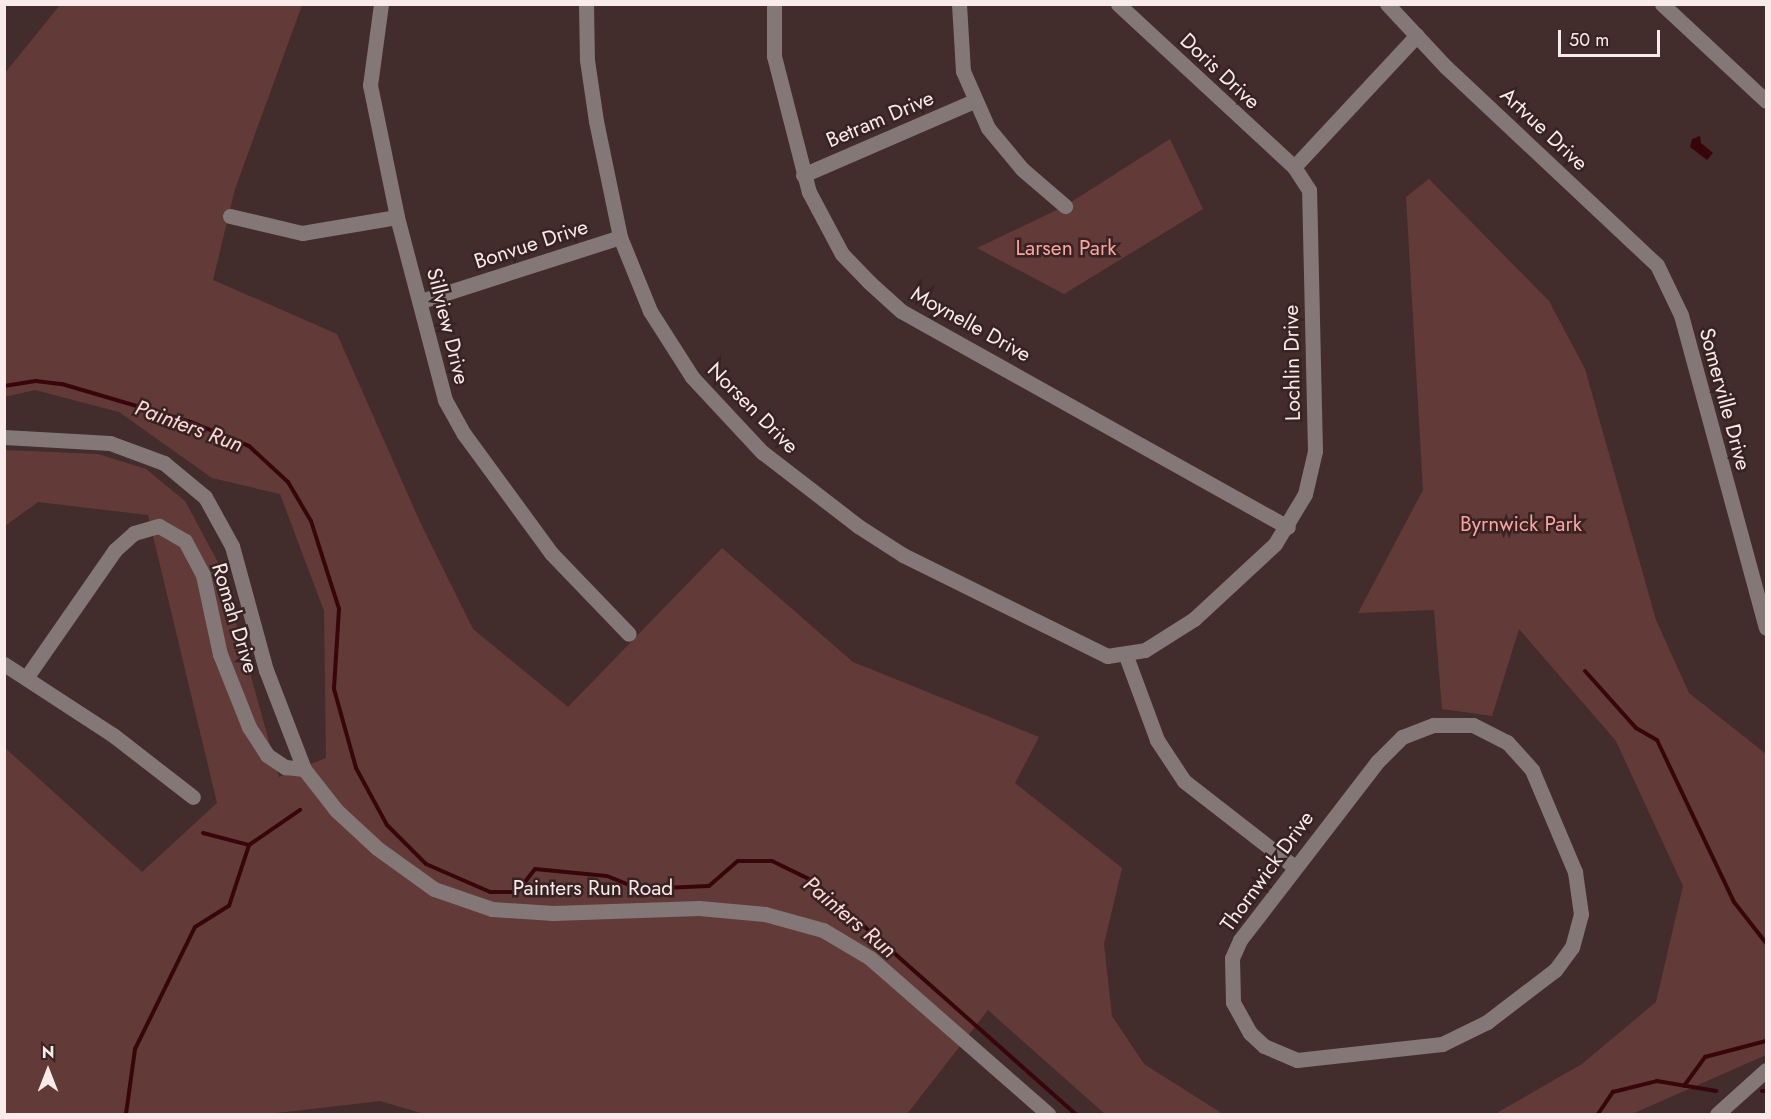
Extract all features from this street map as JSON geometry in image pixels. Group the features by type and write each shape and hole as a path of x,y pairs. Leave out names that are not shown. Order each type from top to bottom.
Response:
{"street":[{"name":"Sillview Drive","path":"381,4 370,85 396,217 421,301 432,363 464,434 551,553 629,634"},
{"name":"Norsen Drive","path":"586,4 593,101 620,237 650,311 692,377 762,452 903,555 1088,650 1126,657"},
{"name":"Moynelle Drive","path":"774,4 774,56 803,175 819,216 842,254 901,311 1288,527"},
{"path":"959,4 963,71 974,101 988,128 1022,169 1065,206"},
{"name":"Doris Drive","path":"1118,4 1294,168"},
{"name":"Artvue Drive","path":"1387,4 1650,258 1670,286"},
{"path":"1662,4 1767,100"},
{"path":"1294,168 1417,34"},
{"name":"Betram Drive","path":"803,175 974,101"},
{"name":"Lochlin Drive","path":"1126,657 1162,642 1194,619 1251,569 1288,527 1305,494 1315,451 1309,190 1294,168"},
{"path":"230,216 302,233 396,217"},
{"name":"Bonvue Drive","path":"421,301 620,237"},
{"name":"Somerville Drive","path":"1670,286 1767,628"},
{"name":"Painters Run Road","path":"4,437 110,443 164,463 205,497 232,546 266,670 304,769 336,810 377,848 434,889 492,909 553,913 699,908 765,914 823,930 870,958 1048,1114"},
{"name":"Romah Drive","path":"26,678 115,550 134,532 159,526 185,541 203,575 220,654 249,727 267,755 285,767 304,769"},
{"path":"1126,657 1157,740 1184,781 1293,866"},
{"path":"4,664 113,735 193,797"},
{"name":"Thornwick Drive","path":"1434,725 1473,725 1507,742 1532,770 1575,872 1581,914 1572,947 1555,970 1487,1022 1442,1044 1297,1060 1264,1046 1250,1033 1233,1002 1231,981 1232,958 1240,940 1293,866 1402,737 1434,725"},
{"path":"1718,1114 1767,1070"}],"green space":[{"path":"60,5 302,5 235,189 213,280 337,334 420,522 473,629 568,707 722,548 853,662 1039,737 1015,783 1122,868 1104,944 1112,1016 1144,1064 1223,1114 1105,1114 988,1010 907,1114 424,1114 380,1101 268,1114 5,1114 4,747 142,872 217,803 148,515 38,502 5,526 5,450 98,454 146,469 185,501 220,566 279,777 326,758 324,611 280,494 212,478 119,412 35,390 4,397 5,73"},
{"name":"Larsen Park","path":"1170,139 1203,209 1064,294 977,248 1065,206"},
{"name":"Byrnwick Park","path":"1429,179 1549,301 1585,369 1656,620 1689,693 1766,754 1766,1055 1632,1114 1495,1114 1582,1064 1656,1002 1683,886 1616,741 1519,629 1492,716 1442,709 1434,610 1358,613 1423,490 1406,197"}],"shaded area":[{"path":"1700,136 1701,143 1713,153 1707,160 1690,147 1692,139"}],"waterway":[{"name":"Painters Run","path":"4,386 36,381 62,384 191,422 249,446 288,482 311,521 339,609 334,689 356,768 387,825 426,864 490,892 517,892 535,869 607,876 639,889 709,886 738,861 772,861 813,881 1075,1114"},
{"path":"1585,671 1636,728 1657,740 1734,902 1766,943"},
{"path":"203,833 249,845 300,810"},
{"path":"126,1114 135,1049 195,927 229,906 249,845"},
{"path":"1684,1086 1705,1057 1766,1041"},
{"name":"Painters Run","path":"1598,1114 1613,1092 1657,1081 1716,1091"}]}
